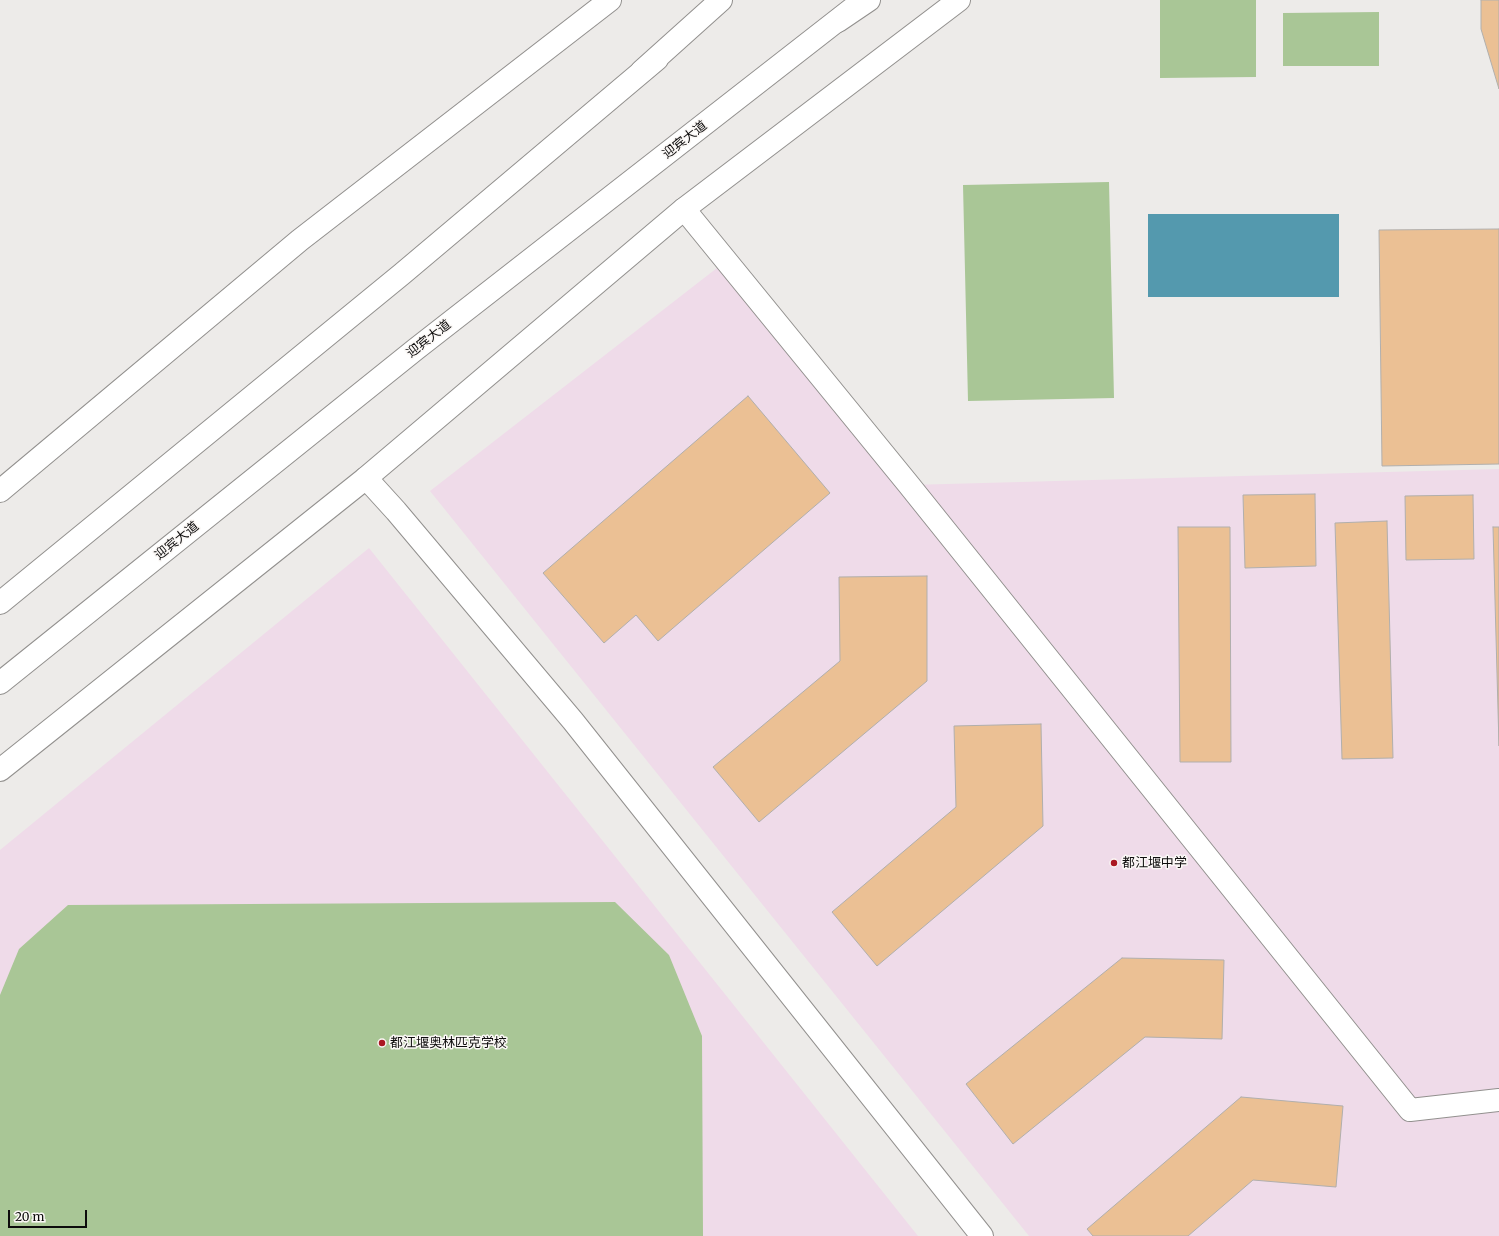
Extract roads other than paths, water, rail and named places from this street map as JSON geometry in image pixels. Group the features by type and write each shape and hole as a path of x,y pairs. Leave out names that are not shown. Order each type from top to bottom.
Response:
{"main road":[{"path":"0,491 300,240 610,0"},
{"path":"0,603 402,274 642,71 721,0"},
{"path":"642,71 734,0"},
{"name":"迎宾大道","path":"0,683 410,354 863,0"},
{"path":"838,21 869,0"},
{"path":"0,770 366,478 684,209 959,0"},
{"path":"684,209 904,479 1410,1110 1499,1100"},
{"path":"366,478 396,511 573,721 982,1236"}],"water":[{"path":"1148,214 1339,214 1339,297 1148,297"}],"place":[{"name":"都江堰中学","path":"1114,863"},
{"name":"都江堰奥林匹克学校","path":"382,1043"}]}
